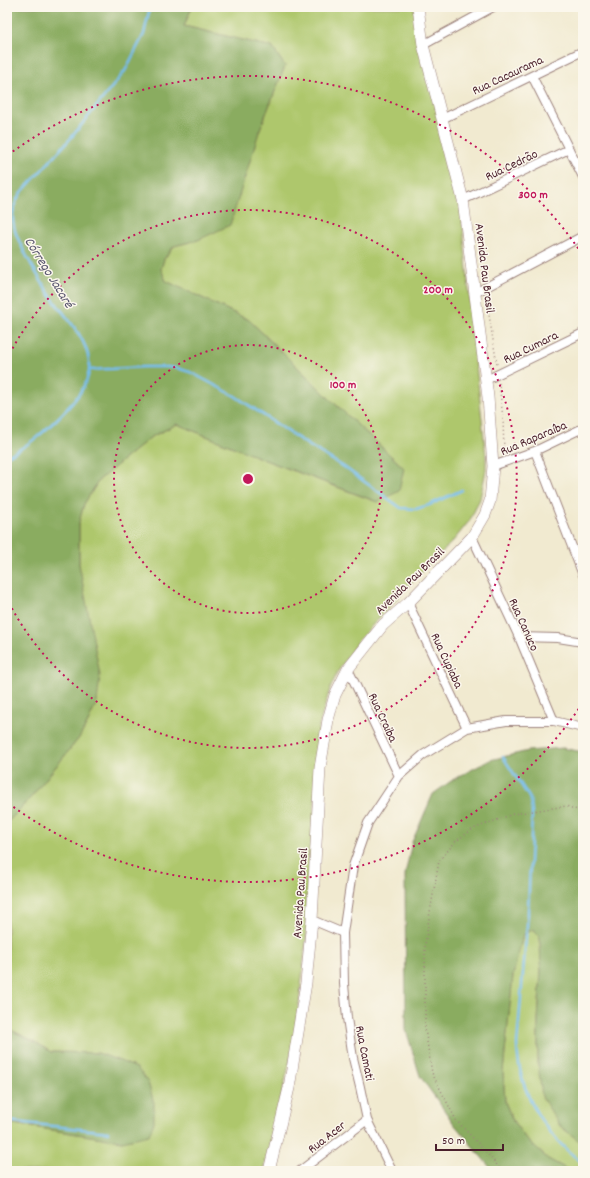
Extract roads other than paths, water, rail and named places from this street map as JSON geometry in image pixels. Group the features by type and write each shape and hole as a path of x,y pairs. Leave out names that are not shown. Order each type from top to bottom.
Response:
{"main road":[{"name":"Avenida Pau Brasil","path":"269,1171 289,1088 306,983 312,920 320,768 328,720 335,695 348,669 383,625 408,603 472,537 485,515 490,501 493,466 486,380 463,200 423,45 418,7"}],"street":[{"path":"423,45 488,8"},
{"name":"Rua Cacaurama","path":"442,118 583,51"},
{"path":"532,76 583,177"},
{"name":"Rua Cedrão","path":"463,200 569,149"},
{"path":"474,293 583,236"},
{"name":"Rua Cumara","path":"486,380 583,333"},
{"name":"Rua Raparaíba","path":"493,466 535,451 583,428"},
{"path":"535,451 583,574"},
{"name":"Rua Canuco","path":"472,537 519,637 554,721"},
{"name":"Rua Cupiaba","path":"408,603 467,728"},
{"path":"519,637 558,638 583,642"},
{"name":"Rua Craiba","path":"348,669 399,776"},
{"path":"467,728 506,721 554,721 583,728"},
{"name":"Rua Camati","path":"392,1171 367,1120 353,1058 347,1018 344,984 343,933 353,866 368,823 399,776 423,755 467,728"},
{"path":"312,920 343,933"},
{"name":"Rua Acer","path":"300,1171 367,1120"}],"waterway":[{"name":"Córrego Jacaré","path":"7,456 36,438 66,410 82,389 88,377 89,371 89,361 84,343 46,288 31,264 18,238 13,221 15,203 20,194 70,139 125,71 144,34 150,7"},
{"path":"89,370 166,367 177,368 190,372 235,396 308,445 344,467 401,508 416,509 429,505 462,490"},
{"path":"503,757 529,797 532,814 528,913 517,1045 519,1063 528,1096 536,1112 557,1140 583,1163"},
{"path":"7,1121 108,1132"}]}
